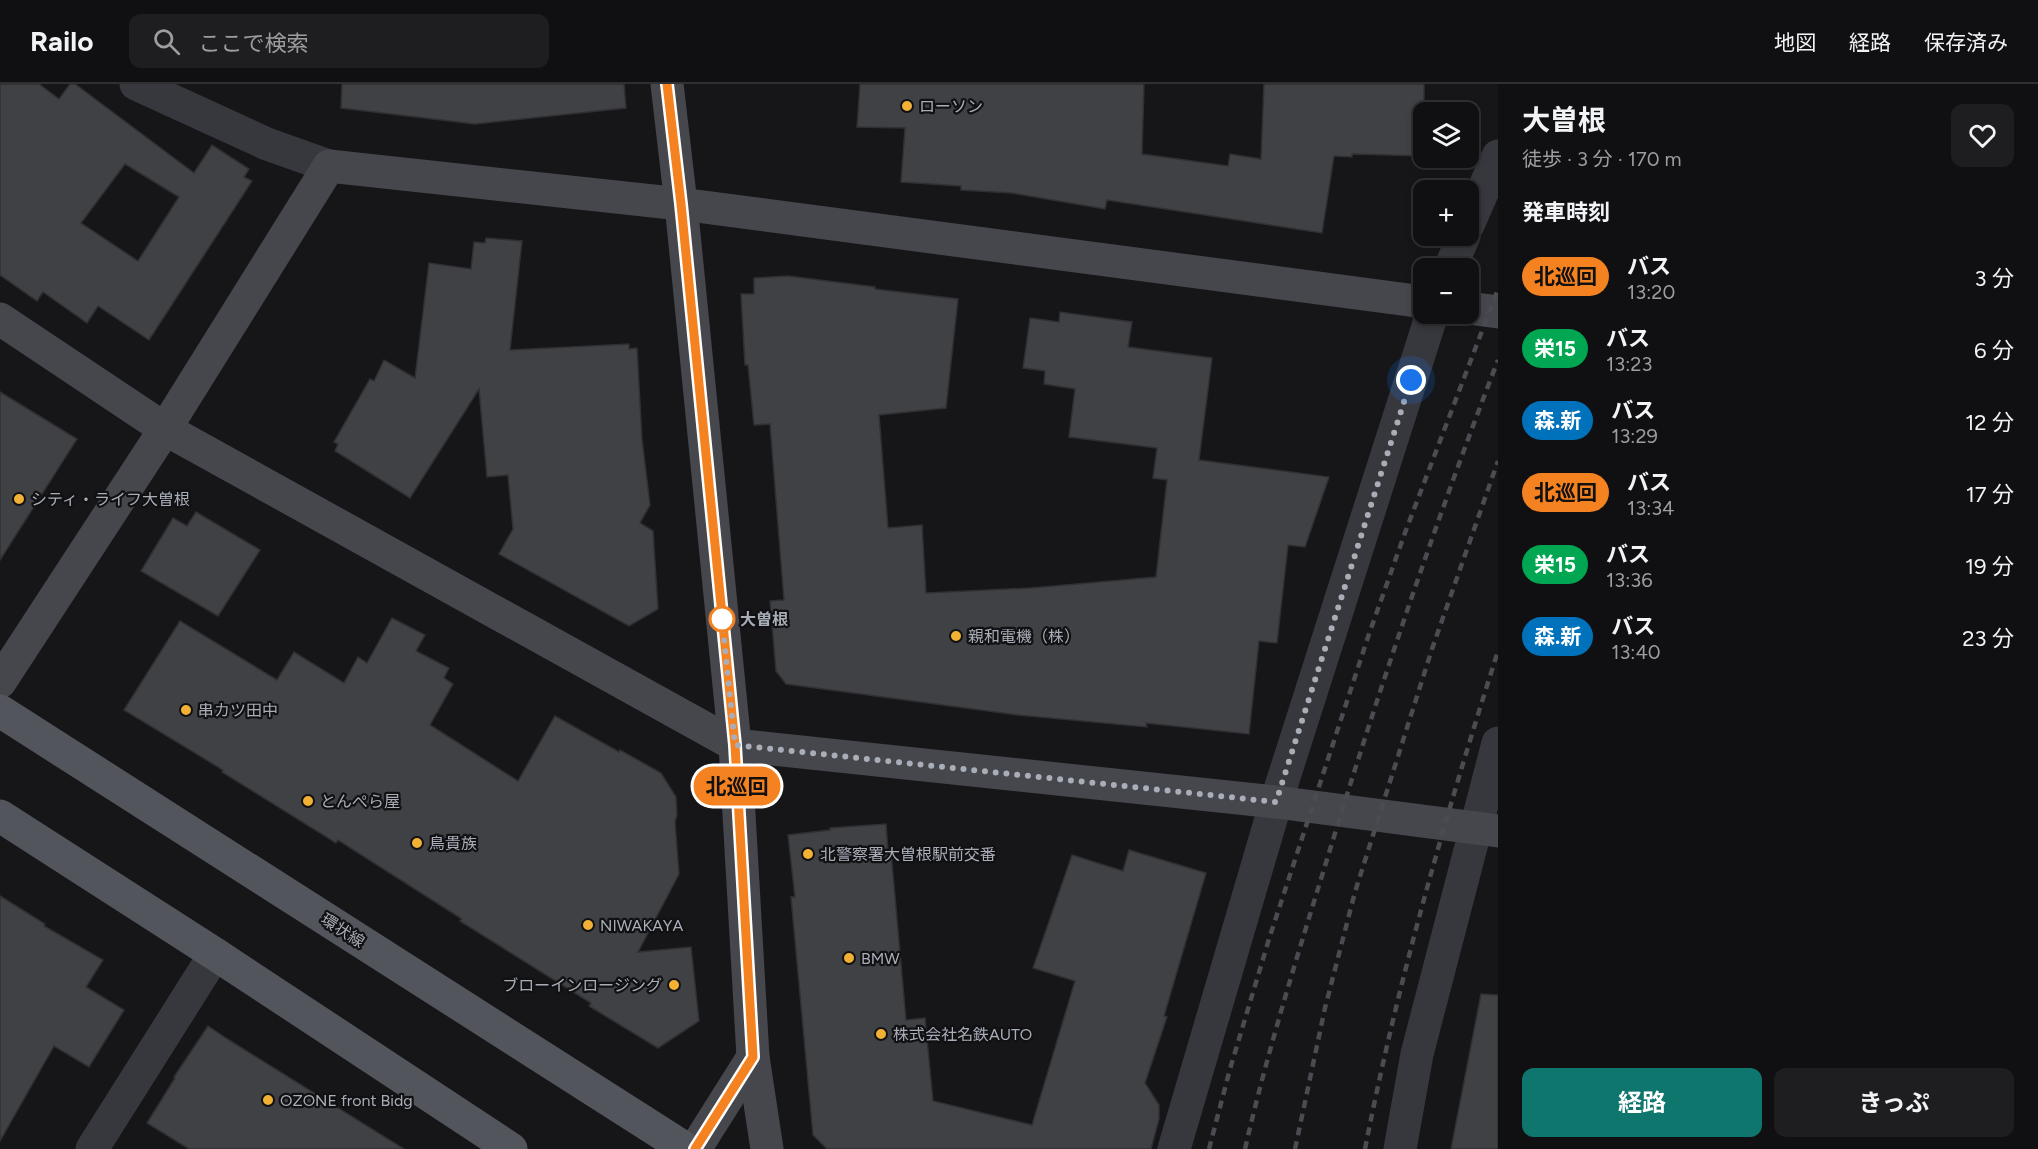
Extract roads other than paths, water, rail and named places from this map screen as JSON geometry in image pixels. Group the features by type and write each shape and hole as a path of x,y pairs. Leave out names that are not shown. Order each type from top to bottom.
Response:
{"main road":[{"name":"環状線","path":"0,711 686,1149"},
{"path":"0,816 511,1149"}],"street":[{"path":"136,84 267,144 329,166 681,204 1413,301"},
{"path":"667,84 735,745 753,1057 767,1149"},
{"path":"1479,200 1498,156"},
{"path":"0,682 165,429 329,166"},
{"path":"1479,309 1498,312"},
{"path":"0,319 165,429 735,745 1276,802 1487,829"},
{"path":"1174,1149 1276,802 1429,324"},
{"path":"1400,1149 1417,1054 1487,829 1498,743"},
{"path":"92,1149 215,954"},
{"path":"695,1149 753,1057"}],"railway":[{"path":"1209,1149 1269,939 1368,637 1406,530 1498,289"},
{"path":"1245,1149 1282,1007 1365,738 1429,548 1498,360"},
{"path":"1295,1149 1325,1008 1355,892 1432,649 1498,461"},
{"path":"1365,1149 1392,1023 1424,898 1498,651"}],"place":[{"name":"ローソン","path":"907,106"},
{"name":"シティ・ライフ大曽根","path":"19,499"},
{"name":"大曽根","path":"722,619"},
{"name":"親和電機（株）","path":"956,636"},
{"name":"串カツ田中","path":"186,710"},
{"name":"とんぺら屋","path":"308,801"},
{"name":"鳥貴族","path":"417,843"},
{"name":"北警察署大曽根駅前交番","path":"808,854"},
{"name":"NIWAKAYA","path":"588,925"},
{"name":"BMW","path":"849,958"},
{"name":"ブローインロージング","path":"674,985"},
{"name":"株式会社名鉄AUTO","path":"881,1034"},
{"name":"OZONE front Bidg","path":"268,1100"}]}
